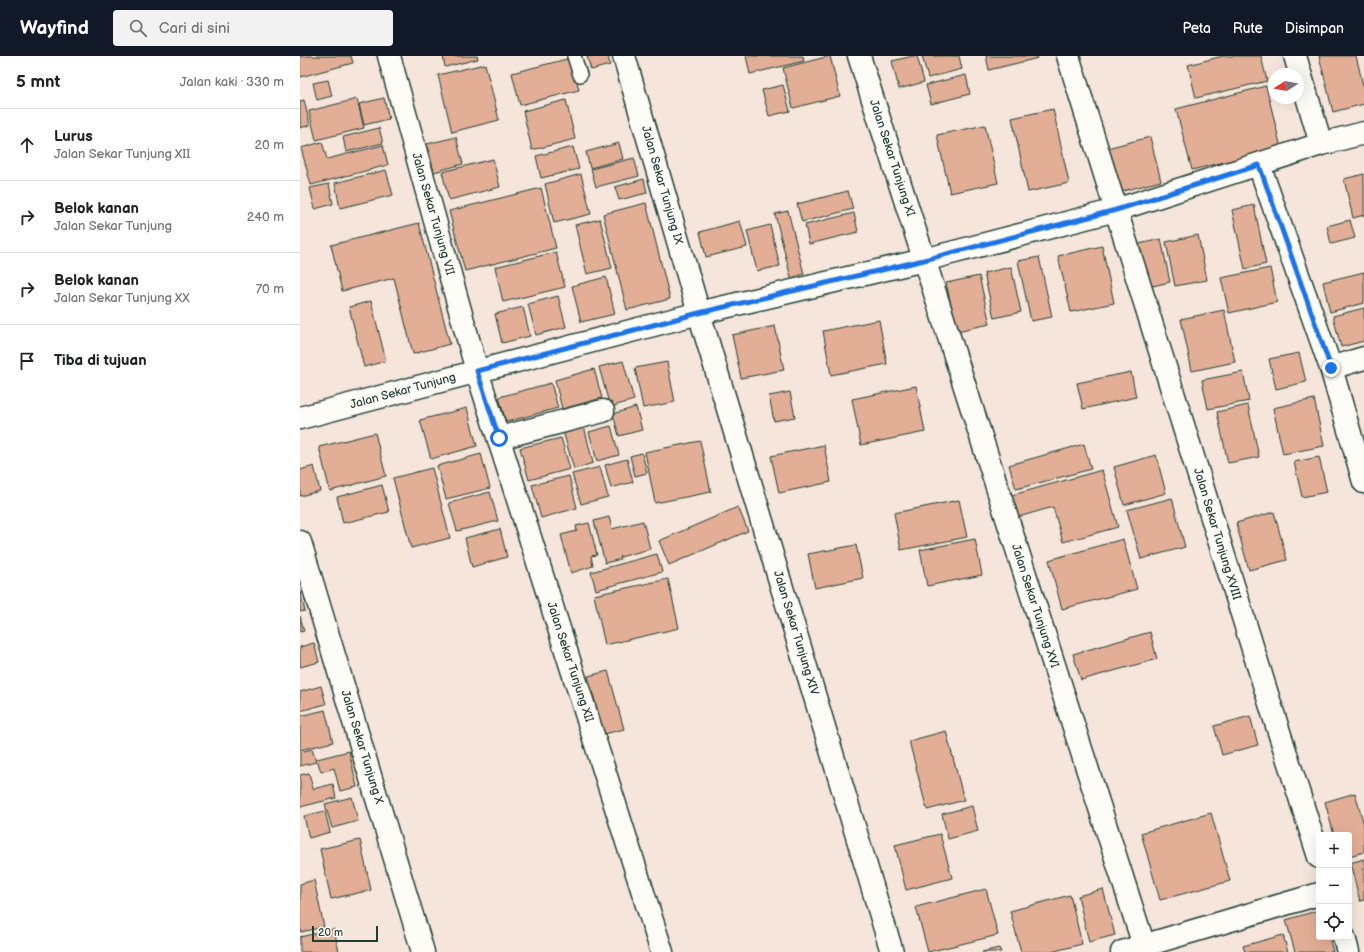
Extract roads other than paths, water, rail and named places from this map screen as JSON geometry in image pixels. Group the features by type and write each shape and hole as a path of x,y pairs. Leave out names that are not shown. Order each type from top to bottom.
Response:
{"street":[{"name":"Jalan Sekar Tunjung VII","path":"389,56 477,371"},
{"name":"Jalan Sekar Tunjung IX","path":"624,56 699,313"},
{"name":"Jalan Sekar Tunjung XI","path":"859,56 924,260"},
{"name":"Jalan Sekar Tunjung XVIII","path":"1068,56 1316,847"},
{"path":"1295,56 1322,144"},
{"name":"Jalan Sekar Tunjung","path":"300,418 699,313 924,260 1116,210 1322,144 1364,133"},
{"path":"1259,165 1331,368 1364,482"},
{"name":"Jalan Sekar Tunjung XVI","path":"924,260 1145,949"},
{"name":"Jalan Sekar Tunjung XIV","path":"699,313 892,952"},
{"path":"1331,368 1364,358"},
{"name":"Jalan Sekar Tunjung XII","path":"477,371 662,952"},
{"path":"499,438 603,411"},
{"name":"Jalan Sekar Tunjung X","path":"300,542 423,952"},
{"path":"1122,952 1145,949 1316,895"},
{"path":"1345,940 1348,952"}],"lane":[{"path":"574,56 580,74"}]}
